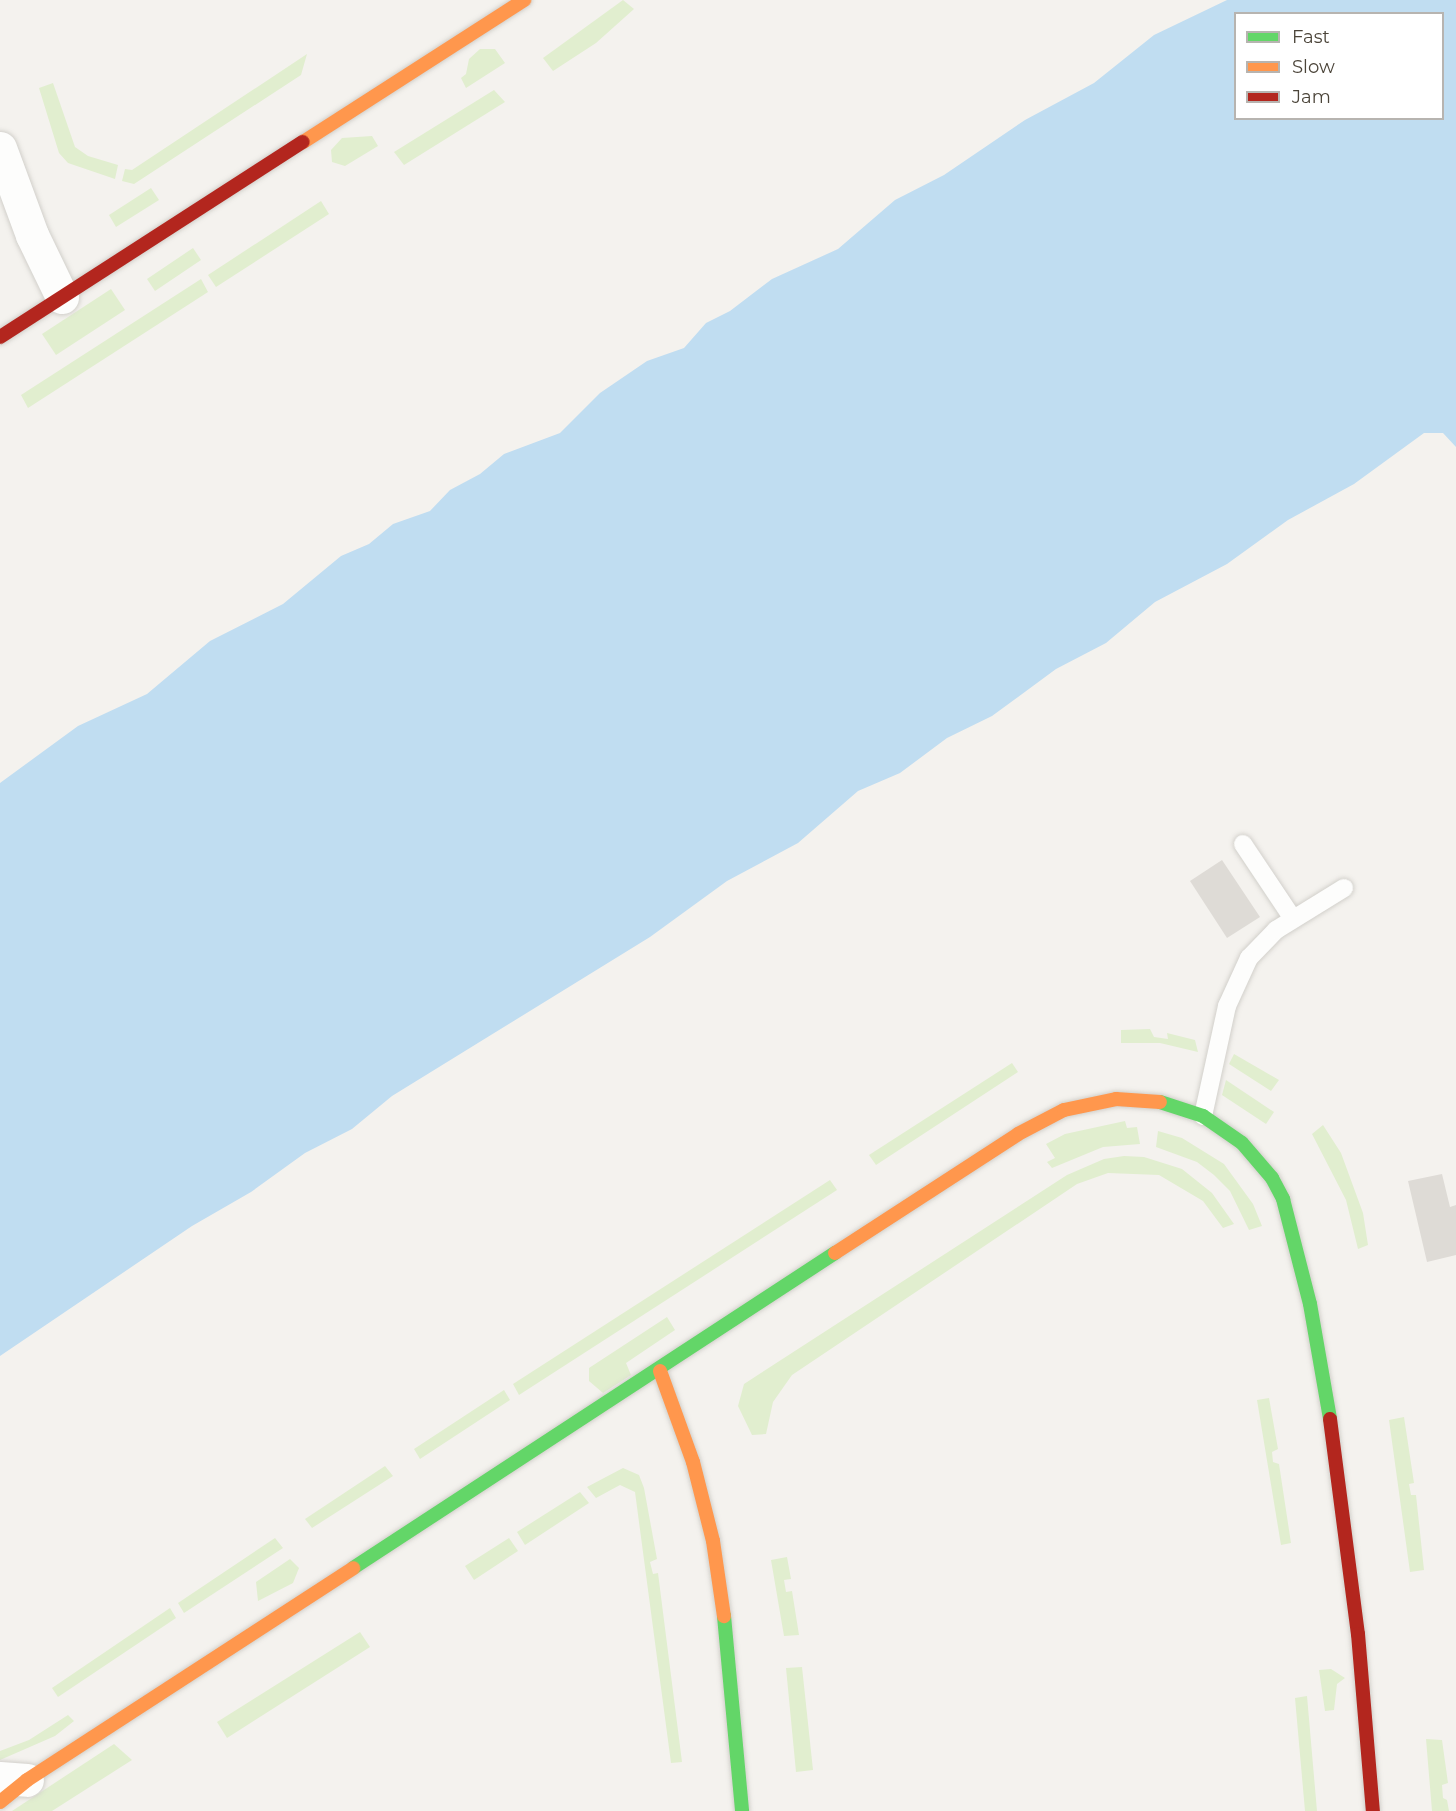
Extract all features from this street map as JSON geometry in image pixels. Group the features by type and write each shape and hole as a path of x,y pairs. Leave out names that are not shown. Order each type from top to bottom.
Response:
{"street":[{"path":"0,337 524,0"},
{"path":"0,148 32,235 62,297"},
{"path":"0,1802 9,1783 660,1371 1040,1121 1081,1105 1116,1099 1167,1103 1203,1116 1242,1143 1258,1160 1283,1198 1293,1227 1325,1386 1341,1492 1358,1634 1373,1811"},
{"path":"660,1371 693,1462 713,1541 725,1626 742,1811"}],"lane":[{"path":"1243,844 1293,919"},
{"path":"1203,1116 1220,1035 1239,974 1261,942 1293,919 1344,888"}],"green space":[{"path":"623,0 634,9 596,43 553,71 543,58"},
{"path":"480,49 495,49 505,63 466,88 461,78 466,74 469,59"},
{"path":"307,54 301,75 134,184 122,181 125,169 132,170"},
{"path":"53,83 75,147 88,156 118,165 115,179 68,163 59,153 39,88"},
{"path":"494,90 505,102 404,165 394,152"},
{"path":"372,136 378,146 345,166 332,162 331,150 342,138"},
{"path":"151,188 159,200 116,227 109,215"},
{"path":"321,201 329,214 216,287 208,275"},
{"path":"193,248 201,260 155,291 147,279"},
{"path":"201,279 208,292 28,408 21,395"},
{"path":"111,289 125,310 56,355 42,334"},
{"path":"1150,1029 1154,1037 1168,1039 1167,1033 1195,1040 1198,1052 1160,1043 1121,1043 1121,1030"},
{"path":"1234,1054 1279,1080 1271,1091 1229,1064"},
{"path":"1012,1063 1018,1072 876,1165 869,1155"},
{"path":"1226,1080 1274,1112 1266,1124 1222,1095"},
{"path":"1125,1121 1127,1128 1137,1127 1140,1144 1103,1147 1052,1168 1047,1162 1055,1158 1046,1144 1065,1134"},
{"path":"1323,1125 1341,1153 1363,1213 1368,1245 1358,1249 1346,1200 1312,1134"},
{"path":"1158,1131 1182,1138 1224,1164 1253,1204 1262,1226 1249,1230 1230,1191 1197,1162 1156,1147"},
{"path":"1124,1156 1144,1157 1182,1169 1212,1193 1234,1224 1223,1228 1203,1201 1159,1175 1108,1173 1077,1184 792,1375 773,1402 766,1434 752,1435 738,1406 744,1384 1067,1175 1104,1159"},
{"path":"830,1180 837,1190 519,1395 513,1384"},
{"path":"667,1317 675,1330 626,1363 631,1375 603,1393 589,1381 589,1368"},
{"path":"504,1390 510,1400 420,1459 414,1449"},
{"path":"1269,1398 1278,1449 1272,1452 1273,1462 1279,1464 1291,1543 1281,1545 1257,1400"},
{"path":"1404,1417 1414,1483 1409,1484 1411,1495 1416,1495 1424,1570 1410,1572 1389,1420"},
{"path":"385,1466 393,1476 312,1528 305,1519"},
{"path":"623,1468 639,1475 644,1488 657,1559 650,1562 653,1574 658,1573 682,1762 671,1763 635,1492 620,1485 596,1498 587,1487"},
{"path":"580,1492 589,1503 525,1545 517,1532"},
{"path":"275,1538 283,1548 184,1613 178,1603"},
{"path":"509,1538 518,1551 474,1580 465,1566"},
{"path":"787,1557 791,1579 784,1580 786,1592 792,1591 799,1635 784,1636 771,1560"},
{"path":"290,1559 299,1568 293,1583 258,1601 256,1582"},
{"path":"170,1608 176,1618 58,1697 52,1688"},
{"path":"360,1632 370,1647 227,1738 217,1722"},
{"path":"802,1667 813,1770 796,1772 786,1668"},
{"path":"1331,1669 1345,1678 1337,1684 1334,1710 1325,1711 1319,1670"},
{"path":"1307,1696 1317,1811 1305,1811 1295,1698"},
{"path":"68,1715 74,1721 55,1736 0,1760 0,1751 29,1740"},
{"path":"1426,1739 1442,1740 1448,1783 1442,1785 1443,1798 1447,1800 1449,1811 1432,1811"},
{"path":"114,1744 132,1760 52,1811 12,1811"}],"water":[{"path":"1227,0 1456,0 1456,447 1443,433 1424,433 1354,484 1288,520 1227,564 1155,602 1106,643 1056,669 992,716 947,738 900,773 858,791 798,843 727,881 650,937 392,1096 352,1129 305,1153 251,1192 192,1226 0,1356 0,783 78,726 147,694 210,641 283,604 341,556 369,544 393,524 430,511 450,490 480,474 504,454 560,433 600,393 647,361 684,348 706,323 730,311 772,279 838,249 895,200 944,175 1025,120 1094,83 1154,35"}],"building":[{"path":"1222,860 1260,917 1227,938 1190,881"},
{"path":"1442,1174 1450,1207 1456,1205 1456,1255 1427,1262 1408,1181"}],"traffic: fast":[{"path":"1160,1102 1203,1116 1242,1143 1272,1178 1283,1199 1310,1304 1330,1419"},
{"path":"353,1568 835,1253"},
{"path":"724,1616 742,1811"}],"traffic: slow":[{"path":"303,142 524,0"},
{"path":"835,1253 1018,1134 1064,1110 1116,1099 1160,1102"},
{"path":"660,1371 693,1462 713,1541 724,1616"},
{"path":"0,1802 27,1780 353,1568"}],"traffic: jam":[{"path":"0,337 303,142"},
{"path":"1330,1419 1358,1634 1373,1811"}]}
